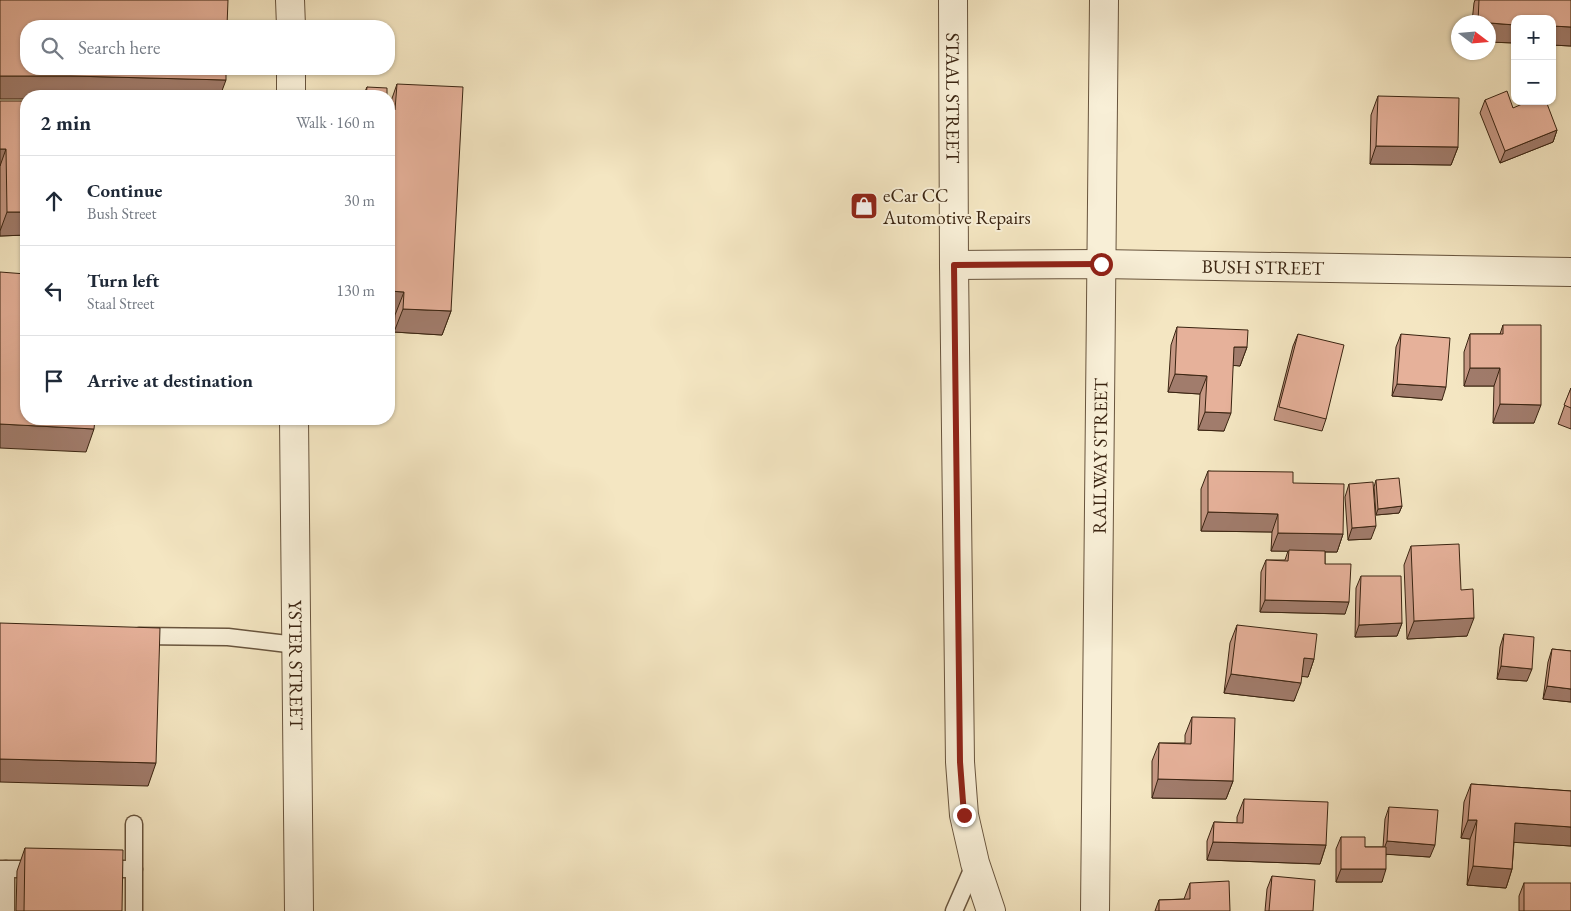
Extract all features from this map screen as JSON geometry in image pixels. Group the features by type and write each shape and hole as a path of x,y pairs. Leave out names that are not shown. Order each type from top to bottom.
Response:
{"street":[{"path":"290,0 291,20"},
{"name":"STAAL STREET","path":"953,0 960,762 964,815 975,863 991,911"},
{"name":"RAILWAY STREET","path":"1095,911 1104,0"},
{"path":"291,75 291,90"},
{"name":"BUSH STREET","path":"954,265 1101,264 1571,272"},
{"name":"YSTER STREET","path":"294,425 299,911"}],"lane":[{"path":"124,636 228,637 296,645"},
{"path":"134,824 134,911"},
{"path":"954,911 975,863"},
{"path":"6,911 3,869 55,869"},
{"path":"85,869 134,869"}],"building":[{"path":"0,0 228,0 227,20 20,20 20,75 226,75 226,80 0,76"},
{"path":"1479,0 1571,0 1571,27 1556,26 1556,15 1511,15 1511,25 1496,23 1496,15 1478,15"},
{"path":"397,84 463,87 451,311 403,309 404,292 395,291 395,110"},
{"path":"367,87 387,88 387,90 367,90"},
{"path":"1507,91 1513,108 1520,105 1548,105 1557,130 1505,151 1485,100"},
{"path":"1378,96 1459,98 1458,147 1376,146"},
{"path":"0,101 20,101 20,212 7,212 6,149 0,149"},
{"path":"0,272 20,274 20,425 94,425 94,429 0,424"},
{"path":"1503,325 1541,325 1541,405 1500,404 1500,368 1470,368 1470,334 1503,334"},
{"path":"1177,327 1248,330 1247,347 1234,347 1231,413 1205,412 1207,376 1175,374"},
{"path":"1298,334 1344,345 1326,419 1279,407"},
{"path":"1401,334 1450,338 1446,387 1397,384"},
{"path":"1571,388 1571,408 1564,405"},
{"path":"1208,471 1293,472 1293,483 1344,484 1343,534 1278,533 1278,514 1208,512"},
{"path":"1399,478 1402,506 1378,509 1376,480"},
{"path":"1373,482 1376,526 1352,528 1349,484"},
{"path":"1459,544 1461,590 1473,589 1474,618 1414,621 1411,546"},
{"path":"1289,550 1325,551 1325,564 1351,564 1349,602 1265,600 1266,560 1288,561"},
{"path":"1361,576 1401,576 1402,623 1359,625"},
{"path":"0,623 160,628 156,763 0,759"},
{"path":"1237,625 1317,634 1314,659 1304,658 1301,683 1231,674"},
{"path":"1504,634 1534,637 1532,669 1501,666"},
{"path":"1552,649 1571,651 1571,689 1547,686"},
{"path":"1192,717 1235,718 1233,781 1158,779 1159,743 1191,744"},
{"path":"1471,784 1571,791 1571,827 1515,823 1512,869 1473,866 1477,820 1468,820"},
{"path":"1244,799 1328,802 1326,845 1213,842 1214,822 1243,823"},
{"path":"1389,807 1438,810 1435,845 1387,841"},
{"path":"1341,837 1365,837 1365,847 1386,847 1386,869 1341,869"},
{"path":"25,848 123,850 122,911 24,911"},
{"path":"1272,876 1315,880 1313,911 1269,911"},
{"path":"1229,881 1230,911 1159,911 1159,900 1190,899 1190,883"},
{"path":"1524,883 1571,883 1571,911 1524,911"}],"place":[{"name":"eCar CC Automotive Repairs","path":"864,206"}],"route":[{"path":"964,815 960,762 954,265 1101,264"}]}
